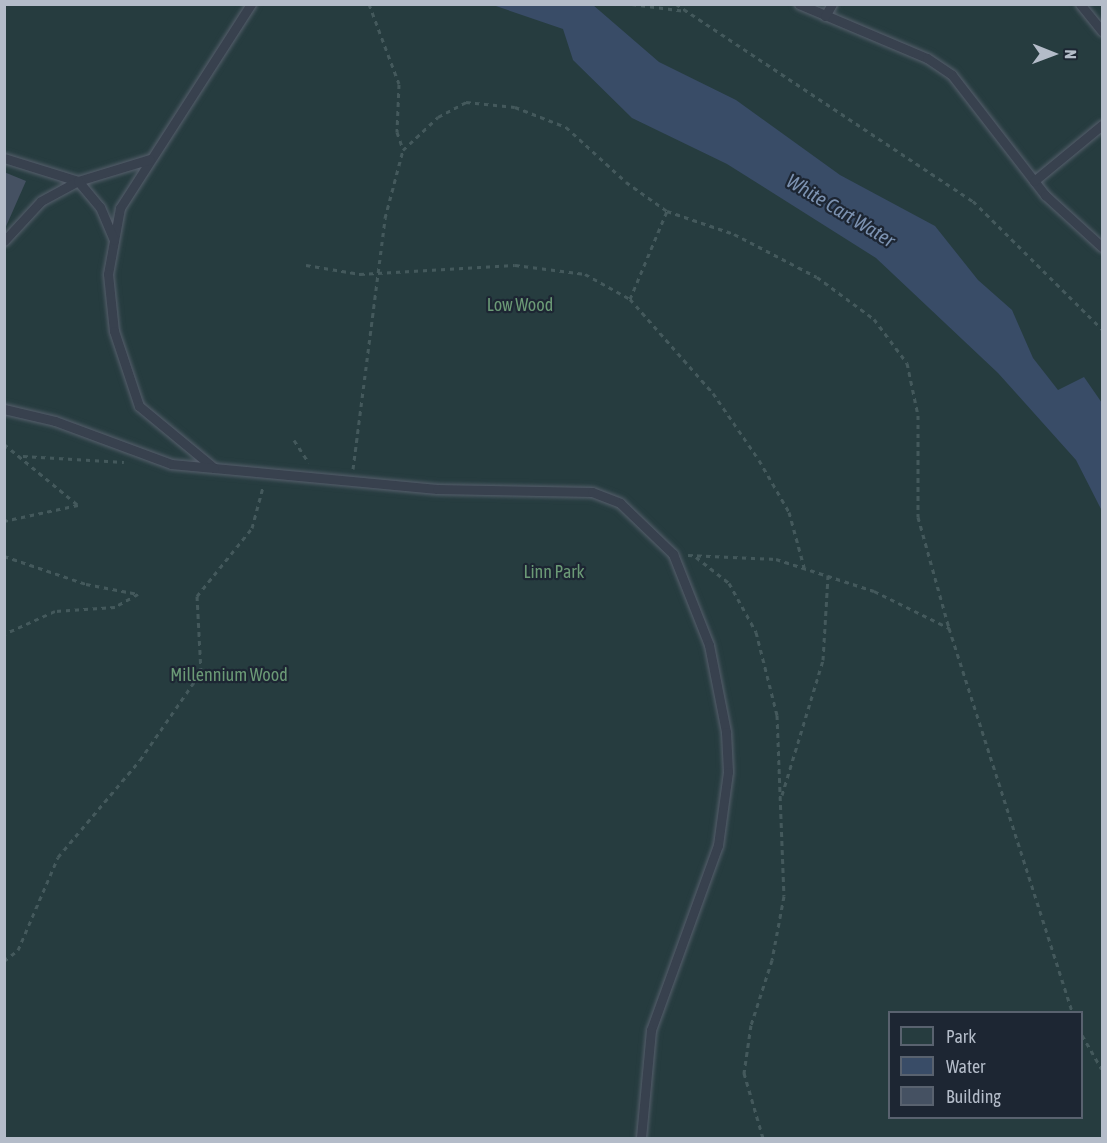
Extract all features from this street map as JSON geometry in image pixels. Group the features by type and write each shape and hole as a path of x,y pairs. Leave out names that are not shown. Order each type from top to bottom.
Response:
{"lane":[{"path":"214,468 139,406 114,331 108,274 120,208 251,4"},
{"path":"799,4 927,58 952,75 1034,181 1102,247"},
{"path":"825,16 832,4"},
{"path":"1080,4 1102,32"},
{"path":"1034,181 1102,125"},
{"path":"4,158 78,181 100,207 114,240"},
{"path":"4,241 41,201 78,181 150,159"},
{"path":"4,409 55,421 171,464 351,483 592,492 620,503 673,554 709,645 726,732 728,772 718,845 651,1030 641,1138"}],"path":[{"path":"369,4 399,84 397,132 403,150"},
{"path":"632,4 686,10"},
{"path":"676,4 973,201 1102,329"},
{"path":"351,483 385,218 403,150 438,117 466,102 515,107 566,127 626,182 667,211 734,234 817,278 874,319 907,363 918,415 918,517 949,628 1072,1011"},
{"path":"630,299 667,211"},
{"path":"306,265 360,274 379,271 516,265 585,274 630,299 713,393 759,460 789,512 804,567"},
{"path":"4,444 78,505 4,521"},
{"path":"21,456 136,463"},
{"path":"4,961 18,950 58,857 140,760 201,672 198,596 252,528 267,475"},
{"path":"673,554 776,559 828,574 949,628"},
{"path":"4,556 86,584 138,594 115,607 55,611 4,634"},
{"path":"694,556 729,584 756,632 777,715 784,896 772,960 751,1025 744,1073 763,1138"},
{"path":"781,800 824,660 828,574"},
{"path":"1083,1037 1102,1069"},
{"path":"231,1138 305,1138"},
{"path":"680,1138 702,1138"}],"green space":[{"name":"Linn Park","path":"5,5 1102,5 1102,1138 5,1138"}],"water":[{"name":"White Cart Water","path":"493,5 593,5 659,62 736,100 840,175 935,226 978,280 1012,310 1033,358 1058,390 1084,377 1102,403 1102,511 1076,460 998,373 876,258 727,164 632,118 573,60 563,29"}],"building":[{"path":"4,172 26,181 4,231"}],"park label":[{"name":"Low Wood","path":"520,305"},
{"name":"Millennium Wood","path":"229,675"}]}
